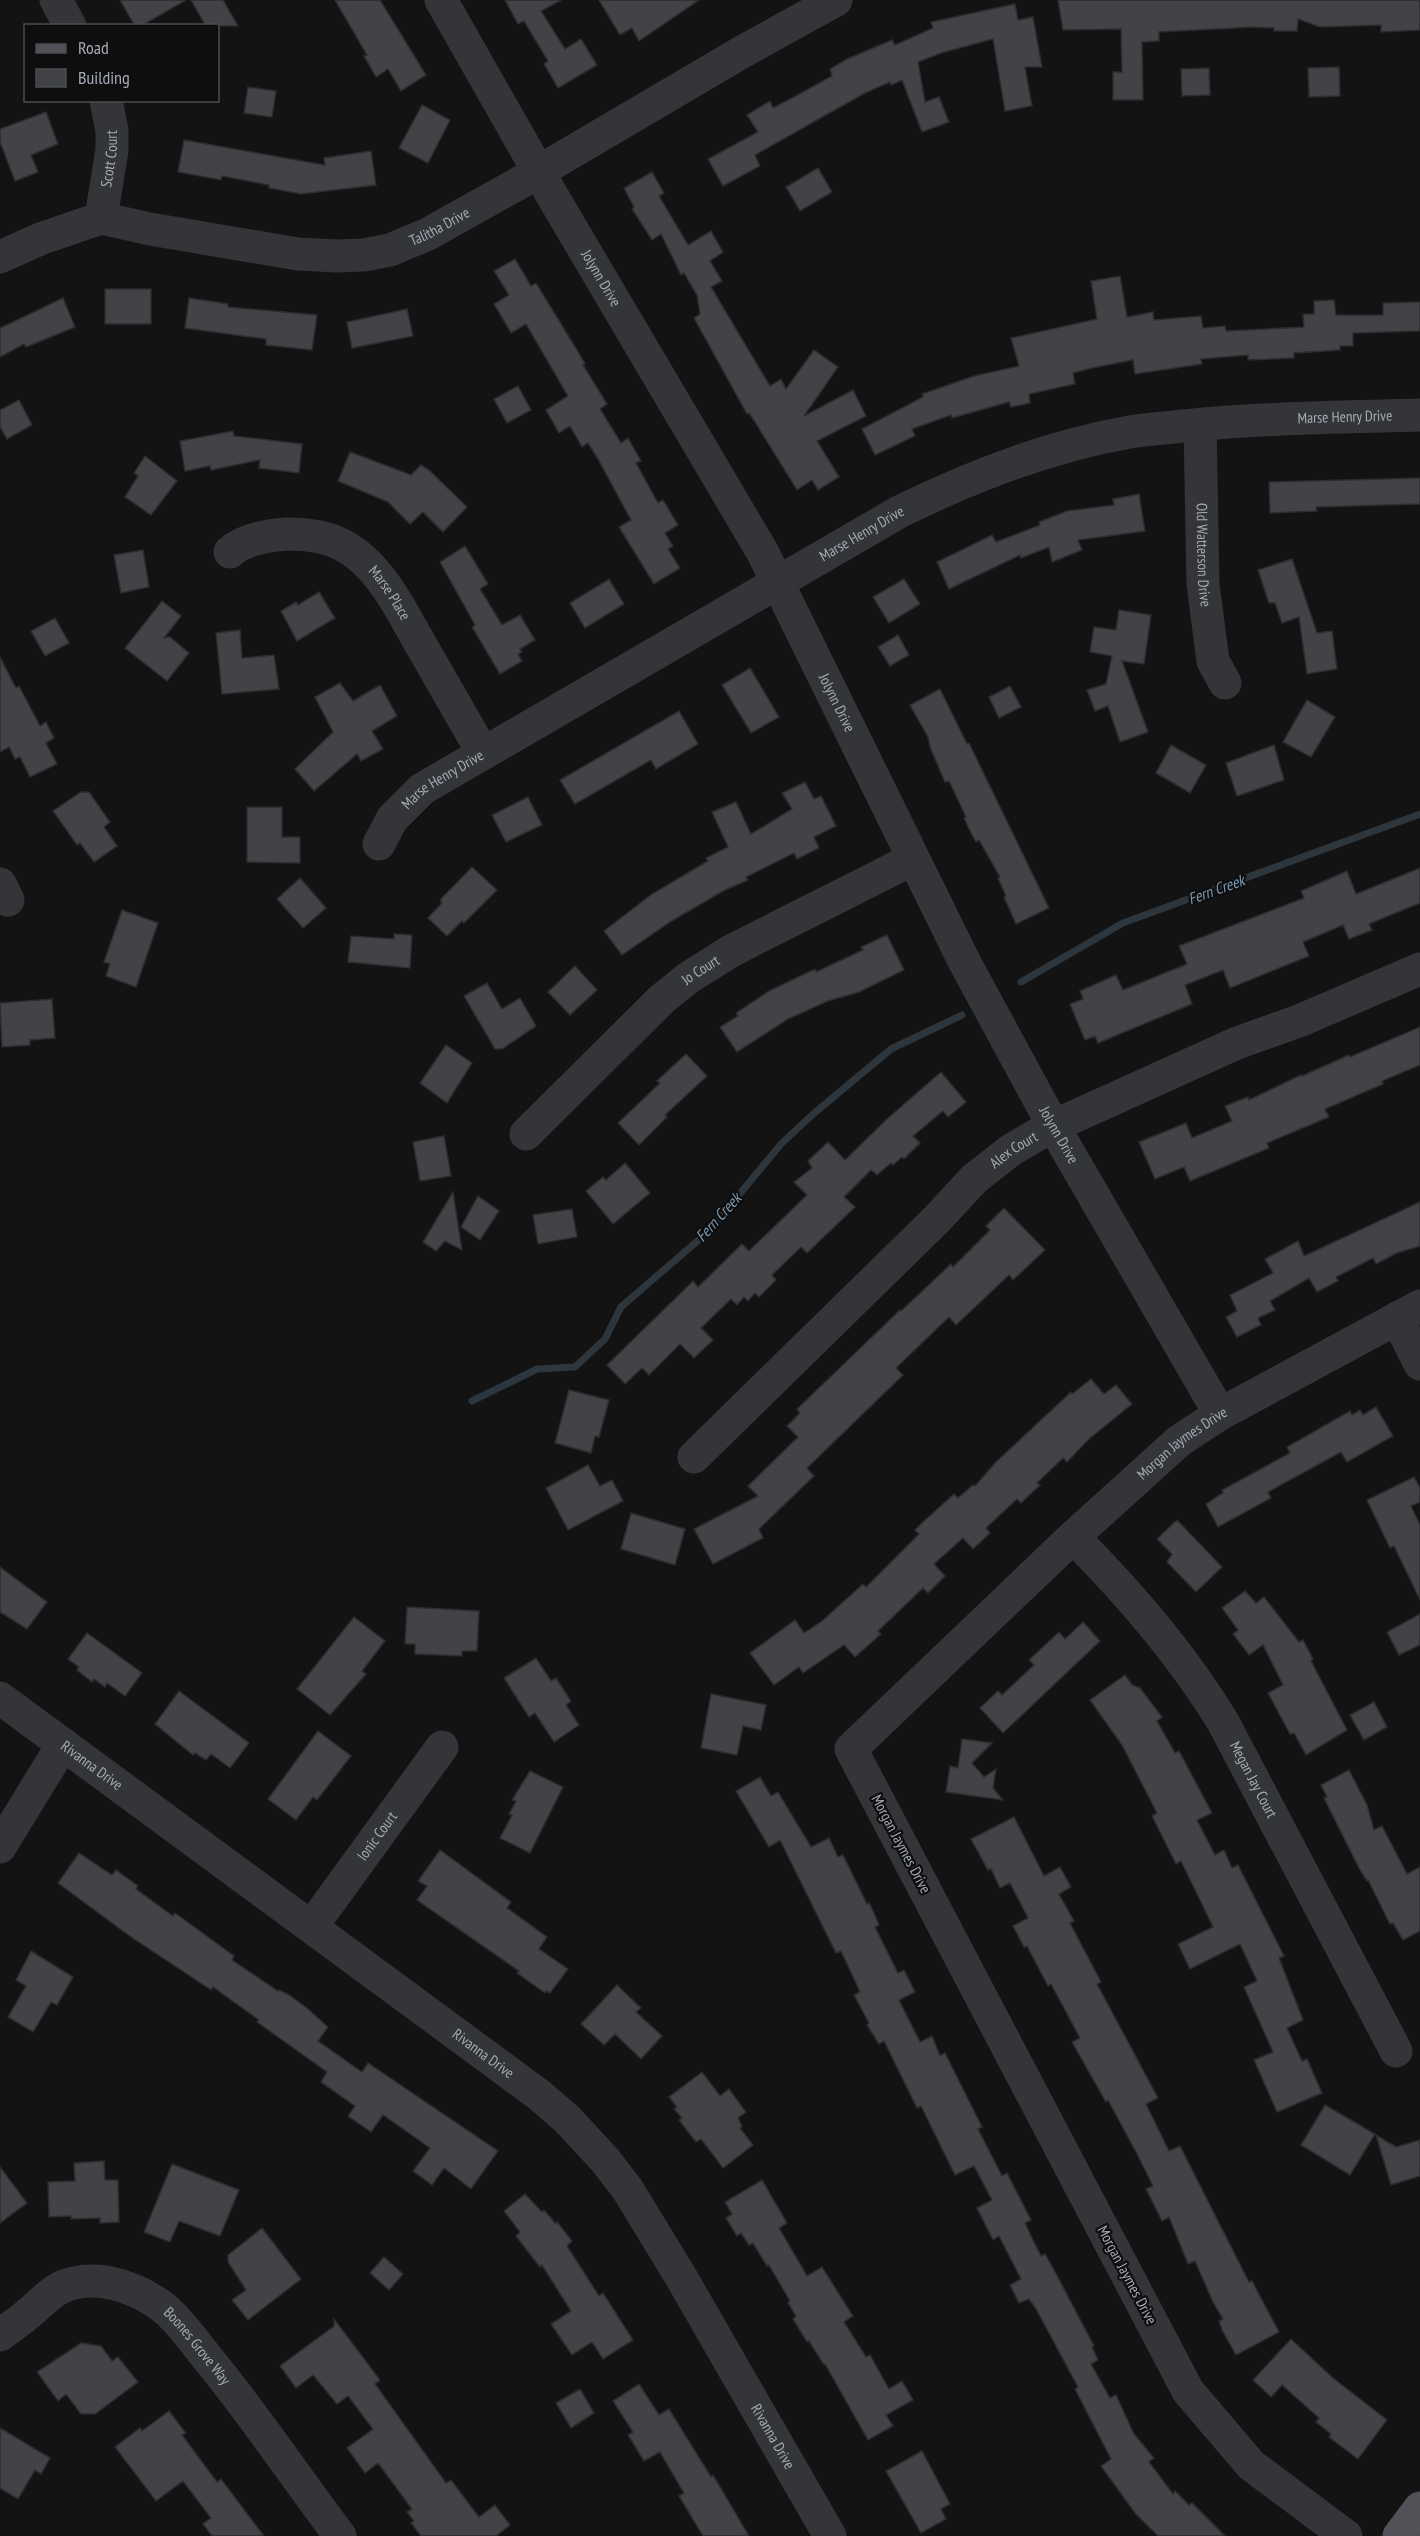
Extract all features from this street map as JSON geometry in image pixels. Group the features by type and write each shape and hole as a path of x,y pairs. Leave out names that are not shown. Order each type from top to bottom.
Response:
{"main road":[{"path":"1399,2536 1420,2508"}],"street":[{"path":"56,0 69,24"},
{"name":"Jolynn Drive","path":"441,0 751,532 795,615 965,963 1054,1127 1220,1414"},
{"name":"Talitha Drive","path":"0,257 40,239 101,218 268,250 337,256 364,255 408,244 836,0"},
{"name":"Scott Court","path":"101,218 112,150 112,131 106,102"},
{"name":"Marse Henry Drive","path":"379,844 393,819 422,789 899,512 945,489 1000,467 1070,446 1131,432 1200,425 1420,415"},
{"name":"Old Watterson Drive","path":"1200,425 1203,584 1213,661 1225,683"},
{"name":"Marse Place","path":"230,552 236,546 275,535 299,534 319,536 341,544 356,553 370,566 392,595 483,753"},
{"name":"Jo Court","path":"526,1134 662,999 688,978 731,951 914,859"},
{"name":"Alex Court","path":"694,1457 974,1179 1011,1150 1054,1127 1237,1043 1299,1021 1420,969"},
{"path":"1409,1312 1420,1364"},
{"name":"Morgan Jaymes Drive","path":"1346,2536 1251,2465 1188,2391 851,1749 1073,1537 1179,1441 1220,1414 1409,1312"},
{"name":"Megan Jay Court","path":"1073,1537 1120,1583 1198,1681 1228,1733 1396,2051"},
{"name":"Rivanna Drive","path":"0,1698 312,1926 538,2094 567,2119 605,2160 628,2190 681,2277 830,2536"},
{"path":"0,1847 63,1744"},
{"name":"Ionic Court","path":"312,1926 442,1747"},
{"name":"Boones Grove Way","path":"0,2335 31,2312 55,2290 72,2283 92,2281 118,2285 144,2295 165,2309 230,2386 340,2536"}],"building":[{"path":"120,0 186,0 144,24 134,24"},
{"path":"191,0 223,0 238,26 219,26 219,24 205,24"},
{"path":"335,0 380,0 426,75 401,91 388,69 376,77 364,56 367,55"},
{"path":"505,0 561,0 541,11 565,49 581,39 597,65 558,88 544,64 548,61 524,21 518,24"},
{"path":"599,0 699,0 639,41 632,28 620,35"},
{"path":"1058,0 1420,0 1420,30 1381,32 1381,25 1320,27 1298,19 1297,31 1274,31 1274,28 1254,27 1159,32 1159,41 1142,42 1143,100 1113,100 1113,72 1122,72 1121,29 1063,30"},
{"path":"1015,4 1018,20 1033,17 1042,67 1025,67 1032,106 1005,111 993,39 941,53 918,62 925,102 939,97 949,122 922,132 902,80 891,85 890,82 865,93 755,155 760,166 723,186 708,159 758,132 747,115 770,101 773,108 832,76 830,69 847,59 892,40 895,45 933,28 931,22"},
{"path":"1339,67 1340,96 1309,97 1308,68"},
{"path":"1209,68 1210,95 1182,96 1181,69"},
{"path":"248,87 276,91 272,117 244,113"},
{"path":"422,105 450,120 428,163 399,148"},
{"path":"46,112 58,144 31,155 38,172 15,181 0,142 0,129"},
{"path":"184,140 325,165 324,158 371,151 376,185 301,194 222,176 221,180 178,172"},
{"path":"818,168 832,192 800,211 786,187"},
{"path":"652,172 664,193 659,196 688,245 711,231 723,252 710,261 722,281 711,287 770,386 781,379 786,389 814,350 838,367 804,416 853,390 866,416 817,441 839,477 818,490 812,480 797,490 755,422 749,413 747,414 694,318 700,314 697,295 684,273 681,275 661,234 652,240 632,209 634,207 624,188"},
{"path":"515,259 531,286 536,283 585,364 583,365 607,404 600,409 621,443 628,438 641,461 636,463 658,503 663,500 678,525 665,533 673,546 668,549 680,568 654,584 619,527 631,520 598,459 588,443 582,447 570,426 559,433 546,410 568,396 526,324 511,333 494,304 509,295 494,271"},
{"path":"1120,276 1127,317 1153,312 1154,320 1201,316 1203,328 1225,326 1226,331 1304,327 1303,314 1314,314 1314,301 1334,300 1336,315 1383,315 1383,303 1420,302 1420,331 1353,333 1353,346 1340,346 1340,350 1294,353 1294,358 1248,360 1248,355 1201,359 1202,364 1135,374 1133,360 1092,368 1073,373 1075,384 1029,394 1030,403 1011,407 1009,402 952,418 951,415 912,429 915,436 875,455 862,429 923,397 922,394 974,376 1019,366 1011,338 1097,319 1091,281"},
{"path":"105,289 151,289 151,324 105,324"},
{"path":"63,298 75,327 26,347 24,344 0,357 0,328"},
{"path":"189,298 228,304 228,307 317,315 312,350 266,345 266,339 185,328"},
{"path":"407,309 413,336 352,348 347,322"},
{"path":"518,386 531,410 507,423 494,399"},
{"path":"19,400 32,425 7,439 0,427 0,410"},
{"path":"233,431 234,436 302,444 299,473 259,468 260,460 211,470 210,466 185,471 180,441"},
{"path":"350,452 411,475 421,465 467,507 443,532 423,512 410,524 388,502 338,481"},
{"path":"145,456 177,481 151,515 125,497 138,476 134,473"},
{"path":"1420,478 1420,504 1316,507 1317,511 1270,513 1269,482"},
{"path":"1139,494 1145,531 1078,540 1082,550 1052,562 1049,547 1021,558 1020,555 949,589 937,562 992,535 996,542 1040,525 1039,522 1067,511 1114,505 1113,499"},
{"path":"465,546 488,584 480,589 502,625 520,615 535,640 520,649 522,652 518,654 522,661 500,674 472,627 475,625 440,562"},
{"path":"143,550 149,587 121,593 114,555"},
{"path":"1292,559 1317,633 1332,631 1337,669 1307,674 1299,617 1282,623 1275,603 1269,603 1258,570"},
{"path":"609,579 624,604 585,628 570,603"},
{"path":"904,579 920,604 889,623 873,597"},
{"path":"319,592 335,618 297,641 281,611 296,602 298,605"},
{"path":"162,601 181,616 164,638 170,637 189,653 167,681 125,648"},
{"path":"1119,610 1151,615 1144,664 1122,661 1148,732 1120,742 1108,706 1095,711 1087,690 1106,684 1112,656 1090,652 1094,627 1116,630"},
{"path":"55,618 69,643 45,656 31,631"},
{"path":"240,630 242,658 274,655 279,689 222,694 216,633"},
{"path":"898,635 909,655 890,666 878,647"},
{"path":"0,657 16,688 19,686 40,726 46,722 54,738 46,743 57,764 30,777 20,757 15,759 9,747 0,752"},
{"path":"750,668 779,717 751,733 722,685"},
{"path":"340,683 353,701 380,685 397,716 372,731 383,749 361,761 357,754 314,791 295,769 333,732 315,697"},
{"path":"1010,686 1021,707 999,718 989,697"},
{"path":"940,689 967,744 969,743 1049,908 1016,924 1004,897 1006,896 998,878 1000,877 979,840 976,842 971,833 949,781 945,782 928,737 910,705"},
{"path":"1307,700 1335,717 1311,757 1283,742"},
{"path":"679,711 698,744 656,769 651,760 575,804 560,780"},
{"path":"1171,745 1206,765 1190,793 1156,773"},
{"path":"1274,745 1284,780 1237,796 1226,763"},
{"path":"805,782 814,799 821,796 836,826 814,837 819,848 797,859 794,853 746,877 748,880 723,891 670,922 622,955 604,931 652,894 708,861 706,858 728,847 712,812 736,802 751,834 792,809 782,793"},
{"path":"81,792 89,792 110,822 104,827 117,846 94,862 80,843 77,845 53,811"},
{"path":"528,797 542,825 506,842 492,815"},
{"path":"247,807 282,807 282,837 300,837 300,863 247,862"},
{"path":"472,867 497,890 464,923 462,921 447,936 428,918 442,903 440,900"},
{"path":"1420,868 1420,903 1369,924 1372,930 1349,939 1343,925 1303,942 1309,956 1230,988 1223,970 1185,985 1192,1004 1098,1043 1095,1036 1085,1040 1070,1004 1083,999 1080,991 1116,975 1123,990 1187,964 1179,946 1304,898 1301,891 1347,871 1356,894"},
{"path":"300,878 326,908 303,928 277,899"},
{"path":"122,910 158,923 136,987 106,976 110,964 104,962"},
{"path":"394,934 412,935 410,968 348,962 351,936 394,939"},
{"path":"887,935 904,970 859,992 828,1001 788,1019 737,1052 720,1027 738,1016 736,1013 769,991 863,950 861,947"},
{"path":"575,966 597,990 570,1015 548,992"},
{"path":"487,983 502,1009 520,998 536,1026 502,1049 495,1049 464,996"},
{"path":"52,999 55,1038 30,1040 30,1045 2,1047 0,1003"},
{"path":"1420,1027 1420,1065 1325,1109 1329,1117 1267,1143 1269,1148 1190,1181 1184,1167 1155,1179 1139,1142 1186,1123 1192,1138 1232,1121 1225,1106 1248,1097 1249,1100 1301,1075"},
{"path":"446,1045 472,1063 447,1103 420,1083"},
{"path":"686,1054 707,1076 665,1115 667,1117 639,1145 618,1123 660,1083 657,1081"},
{"path":"941,1072 966,1102 948,1117 943,1111 913,1136 920,1143 904,1159 902,1157 893,1165 891,1163 877,1175 871,1170 844,1197 855,1207 807,1253 801,1247 772,1275 776,1280 759,1297 755,1293 748,1301 744,1297 737,1305 731,1299 701,1328 713,1340 694,1358 680,1344 649,1375 642,1368 625,1384 607,1365 693,1281 698,1287 742,1244 749,1251 807,1195 794,1182 812,1168 808,1161 828,1142 845,1160 887,1119"},
{"path":"444,1136 451,1176 420,1181 413,1142"},
{"path":"625,1163 650,1193 613,1224 586,1191 603,1177 606,1180"},
{"path":"453,1192 462,1250 445,1241 436,1251 423,1242"},
{"path":"478,1196 499,1211 480,1240 461,1227"},
{"path":"1420,1202 1420,1246 1397,1253 1376,1264 1373,1258 1336,1277 1338,1281 1317,1292 1309,1278 1270,1301 1275,1310 1258,1318 1261,1325 1237,1337 1226,1317 1237,1311 1230,1295 1273,1273 1265,1259 1298,1241 1304,1256"},
{"path":"1004,1208 1045,1250 1013,1280 1009,1275 956,1325 949,1317 896,1368 903,1375 807,1468 814,1476 759,1529 763,1538 713,1564 694,1529 758,1496 748,1486 798,1437 787,1426 800,1413 797,1409 900,1310 951,1264 953,1267 990,1230 986,1226"},
{"path":"572,1209 577,1237 538,1244 533,1215"},
{"path":"1091,1379 1104,1394 1116,1385 1132,1404 1089,1439 1067,1462 1063,1458 1037,1483 1040,1485 1021,1503 1017,1499 986,1528 990,1533 973,1549 963,1538 934,1564 945,1576 928,1593 923,1588 878,1631 881,1634 855,1657 844,1645 803,1673 799,1667 774,1685 750,1653 795,1620 804,1633 822,1621 863,1584 866,1587 919,1534 915,1530 923,1522 954,1494 958,1498 973,1485 975,1486 996,1462 1071,1392 1072,1394"},
{"path":"569,1390 609,1400 599,1437 595,1436 591,1453 555,1443"},
{"path":"1376,1407 1393,1436 1347,1462 1341,1452 1268,1492 1271,1498 1218,1527 1206,1504 1223,1493 1222,1490 1290,1453 1287,1447 1350,1411 1352,1415 1360,1410 1363,1415"},
{"path":"588,1465 600,1486 612,1480 623,1501 568,1530 546,1488"},
{"path":"1414,1477 1420,1488 1420,1502 1411,1506 1420,1525 1420,1600 1394,1546 1390,1548 1367,1500"},
{"path":"631,1513 685,1529 675,1565 621,1549"},
{"path":"1177,1520 1222,1567 1196,1592 1167,1562 1172,1554 1157,1539"},
{"path":"0,1567 47,1602 27,1629 0,1612"},
{"path":"1245,1591 1256,1603 1264,1597 1299,1642 1303,1640 1313,1659 1311,1661 1347,1730 1306,1755 1294,1733 1290,1734 1268,1693 1283,1685 1263,1645 1249,1655 1233,1634 1238,1630 1222,1608"},
{"path":"407,1607 479,1611 477,1651 462,1651 462,1656 415,1654 415,1644 405,1644"},
{"path":"1420,1614 1420,1645 1399,1655 1387,1632"},
{"path":"354,1617 385,1641 362,1671 366,1674 330,1715 297,1689"},
{"path":"1083,1622 1100,1641 1003,1733 980,1708 998,1691 1002,1695 1034,1665 1029,1660 1059,1632 1065,1639"},
{"path":"87,1633 142,1673 125,1696 107,1683 105,1687 94,1679 92,1682 77,1670 79,1667 68,1659"},
{"path":"536,1658 551,1681 556,1678 571,1701 566,1705 579,1725 554,1742 535,1713 529,1717 504,1678"},
{"path":"1125,1675 1132,1685 1140,1688 1162,1717 1157,1721 1175,1753 1179,1751 1212,1813 1197,1820 1215,1855 1224,1850 1232,1868 1238,1865 1284,1956 1279,1958 1303,2020 1287,2028 1302,2061 1307,2059 1322,2093 1277,2112 1254,2060 1273,2052 1244,1987 1257,1981 1240,1944 1190,1969 1178,1944 1213,1927 1181,1861 1176,1864 1152,1816 1157,1813 1122,1745 1090,1700"},
{"path":"179,1691 249,1743 230,1768 211,1754 206,1760 195,1753 193,1755 155,1724"},
{"path":"711,1694 766,1705 761,1730 743,1726 737,1755 701,1748"},
{"path":"1374,1702 1387,1727 1364,1740 1350,1715"},
{"path":"318,1731 351,1756 317,1800 313,1797 296,1820 268,1799"},
{"path":"962,1739 992,1743 972,1763 984,1777 996,1769 993,1788 1003,1800 946,1792 950,1766 958,1768"},
{"path":"1349,1770 1367,1805 1374,1830 1382,1826 1407,1874 1420,1867 1420,1931 1403,1940 1393,1923 1390,1924 1324,1798 1327,1797 1321,1785"},
{"path":"530,1771 563,1787 530,1853 500,1838 512,1815 509,1814 516,1801 512,1800"},
{"path":"760,1777 771,1796 778,1792 811,1847 829,1838 838,1857 843,1855 867,1904 869,1903 874,1913 879,1925 875,1927 898,1973 904,1970 915,1992 899,2000 920,2042 932,2036 940,2056 945,2053 982,2127 978,2129 1002,2176 1007,2173 1031,2220 1025,2223 1041,2256 1045,2254 1094,2346 1092,2347 1098,2360 1091,2364 1110,2398 1116,2395 1134,2434 1154,2458 1149,2462 1173,2494 1175,2491 1189,2505 1192,2503 1225,2536 1158,2536 1135,2513 1101,2466 1111,2459 1075,2389 1078,2387 1029,2299 1019,2303 1010,2285 1021,2279 999,2236 993,2240 977,2208 992,2200 974,2166 955,2175 921,2106 917,2108 884,2041 879,2044 867,2025 869,2023 854,1995 860,1992 841,1951 836,1953 780,1840 769,1847 736,1791"},
{"path":"1014,1817 1044,1876 1060,1867 1071,1887 1059,1894 1074,1921 1070,1923 1101,1982 1097,1984 1158,2098 1146,2104 1169,2151 1180,2146 1249,2282 1252,2281 1279,2332 1236,2355 1222,2330 1219,2321 1223,2319 1195,2261 1188,2264 1169,2217 1162,2221 1146,2189 1153,2186 1136,2152 1108,2100 1106,2102 1072,2042 1080,2038 1051,1984 1048,1986 1027,1946 1024,1947 1013,1926 1028,1918 1010,1883 1000,1888 991,1869 988,1870 971,1839"},
{"path":"440,1850 511,1902 507,1908 547,1937 539,1949 568,1969 550,1993 546,1991 545,1993 517,1973 519,1971 417,1900 427,1886 418,1881"},
{"path":"79,1853 112,1875 116,1870 138,1886 136,1889 173,1916 175,1913 234,1956 232,1960 307,2008 328,2027 318,2041 362,2072 368,2063 498,2151 471,2189 444,2168 432,2185 413,2171 430,2148 383,2115 371,2132 348,2116 355,2106 321,2082 327,2072 213,1987 211,1990 131,1937 58,1883"},
{"path":"31,1951 73,1977 57,2005 51,2002 33,2032 8,2017 26,1986 16,1980"},
{"path":"617,1985 641,2008 636,2012 662,2036 641,2059 615,2034 604,2045 581,2024"},
{"path":"702,2072 720,2096 729,2089 746,2112 738,2118 742,2126 740,2128 753,2145 723,2168 701,2139 696,2142 679,2120 682,2118 674,2109 677,2107 669,2097"},
{"path":"1325,2105 1375,2134 1350,2175 1301,2145"},
{"path":"1376,2135 1396,2147 1420,2140 1420,2176 1391,2185"},
{"path":"104,2161 105,2180 118,2180 119,2222 100,2223 100,2218 49,2217 48,2182 75,2181 74,2163"},
{"path":"172,2164 239,2190 220,2236 179,2221 170,2242 144,2232"},
{"path":"0,2167 27,2203 0,2223"},
{"path":"762,2180 787,2223 779,2228 807,2276 822,2267 853,2316 844,2322 866,2357 870,2355 889,2389 902,2381 913,2400 886,2415 893,2426 868,2440 825,2364 809,2341 807,2342 793,2319 796,2316 788,2303 790,2301 769,2265 767,2266 753,2243 749,2245 741,2233 737,2236 726,2218 732,2214 725,2202"},
{"path":"525,2194 542,2212 544,2210 556,2224 557,2222 572,2241 567,2246 599,2296 603,2293 633,2340 603,2359 592,2342 572,2355 551,2324 571,2311 542,2265 540,2267 516,2236 520,2232 504,2211"},
{"path":"262,2228 301,2279 248,2320 232,2300 246,2290 228,2262 228,2255"},
{"path":"384,2257 403,2274 389,2290 370,2273"},
{"path":"334,2319 380,2380 375,2384 446,2483 451,2480 479,2517 495,2505 510,2525 496,2536 421,2536 411,2523 414,2521 407,2512 412,2509 378,2463 365,2473 347,2448 373,2429 348,2396 337,2404 313,2375 296,2388 280,2366 334,2326"},
{"path":"1291,2339 1333,2378 1387,2420 1358,2459 1329,2437 1331,2434 1316,2422 1319,2418 1282,2385 1271,2397 1253,2380"},
{"path":"81,2343 101,2346 112,2361 118,2357 138,2382 95,2414 81,2414 66,2394 58,2401 37,2372"},
{"path":"639,2384 659,2415 669,2409 711,2477 713,2475 749,2536 703,2536 679,2496 684,2493 660,2452 644,2461 628,2435 633,2432 613,2401"},
{"path":"580,2389 594,2413 571,2428 556,2403"},
{"path":"169,2411 186,2433 182,2435 217,2482 221,2479 264,2536 212,2536 203,2524 211,2518 183,2481 156,2501 115,2447 140,2428 142,2431"},
{"path":"0,2428 50,2458 41,2474 35,2470 18,2499 0,2488"},
{"path":"922,2451 950,2504 941,2509 946,2519 921,2533 886,2471"}],"waterway":[{"name":"Fern Creek","path":"1021,982 1123,923 1420,814"},
{"name":"Fern Creek","path":"472,1401 537,1369 575,1367 605,1339 621,1307 709,1231 781,1144 812,1115 891,1049 962,1015"}]}
